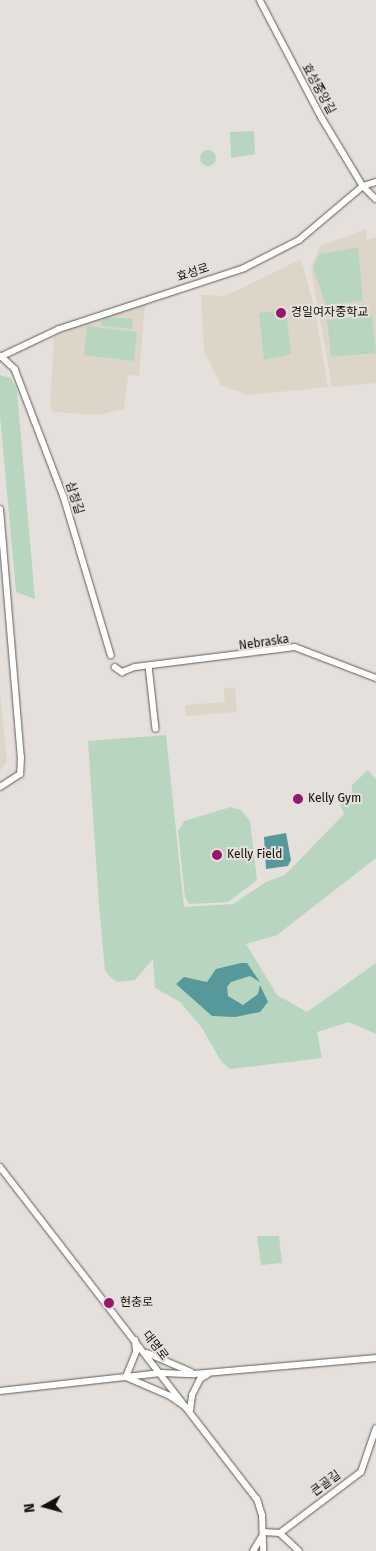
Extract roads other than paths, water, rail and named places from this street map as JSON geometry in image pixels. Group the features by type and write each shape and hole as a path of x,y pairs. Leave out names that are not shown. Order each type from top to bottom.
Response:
{"main road":[{"name":"효성로","path":"1,356 59,329 244,268 299,240 363,186 376,182"},
{"path":"0,508 21,757 20,774 0,787"},
{"name":"대명로","path":"0,1166 257,1499 263,1533 263,1551"},
{"path":"126,1377 136,1352 136,1340"},
{"path":"145,1352 194,1374"},
{"path":"0,1391 161,1373 194,1374 376,1358"},
{"path":"126,1377 170,1396 190,1410 192,1395 200,1378 211,1372"},
{"name":"큰골길","path":"280,1532 362,1472 376,1428"},
{"path":"253,1551 263,1533 280,1532"}],"street":[{"name":"효성중앙길","path":"260,0 322,118 363,186 376,199"},
{"name":"삼정길","path":"1,356 14,369 58,482 111,655"},
{"name":"Nebraska","path":"115,666 122,672 149,666 295,647 376,678"},
{"path":"149,666 156,729"},
{"path":"280,1532 299,1551"}],"water":[{"path":"286,833 291,860 288,866 266,869 264,837"},
{"path":"247,963 260,982 250,976 231,982 227,987 228,996 243,1005 258,994 260,985 268,1002 260,1012 235,1017 212,1016 176,984 184,977 207,982 216,969"}],"place":[{"name":"경일여자중학교","path":"281,313"},
{"name":"Kelly Gym","path":"298,799"},
{"name":"Kelly Field","path":"217,855"},
{"name":"현충로","path":"109,1303"}]}
